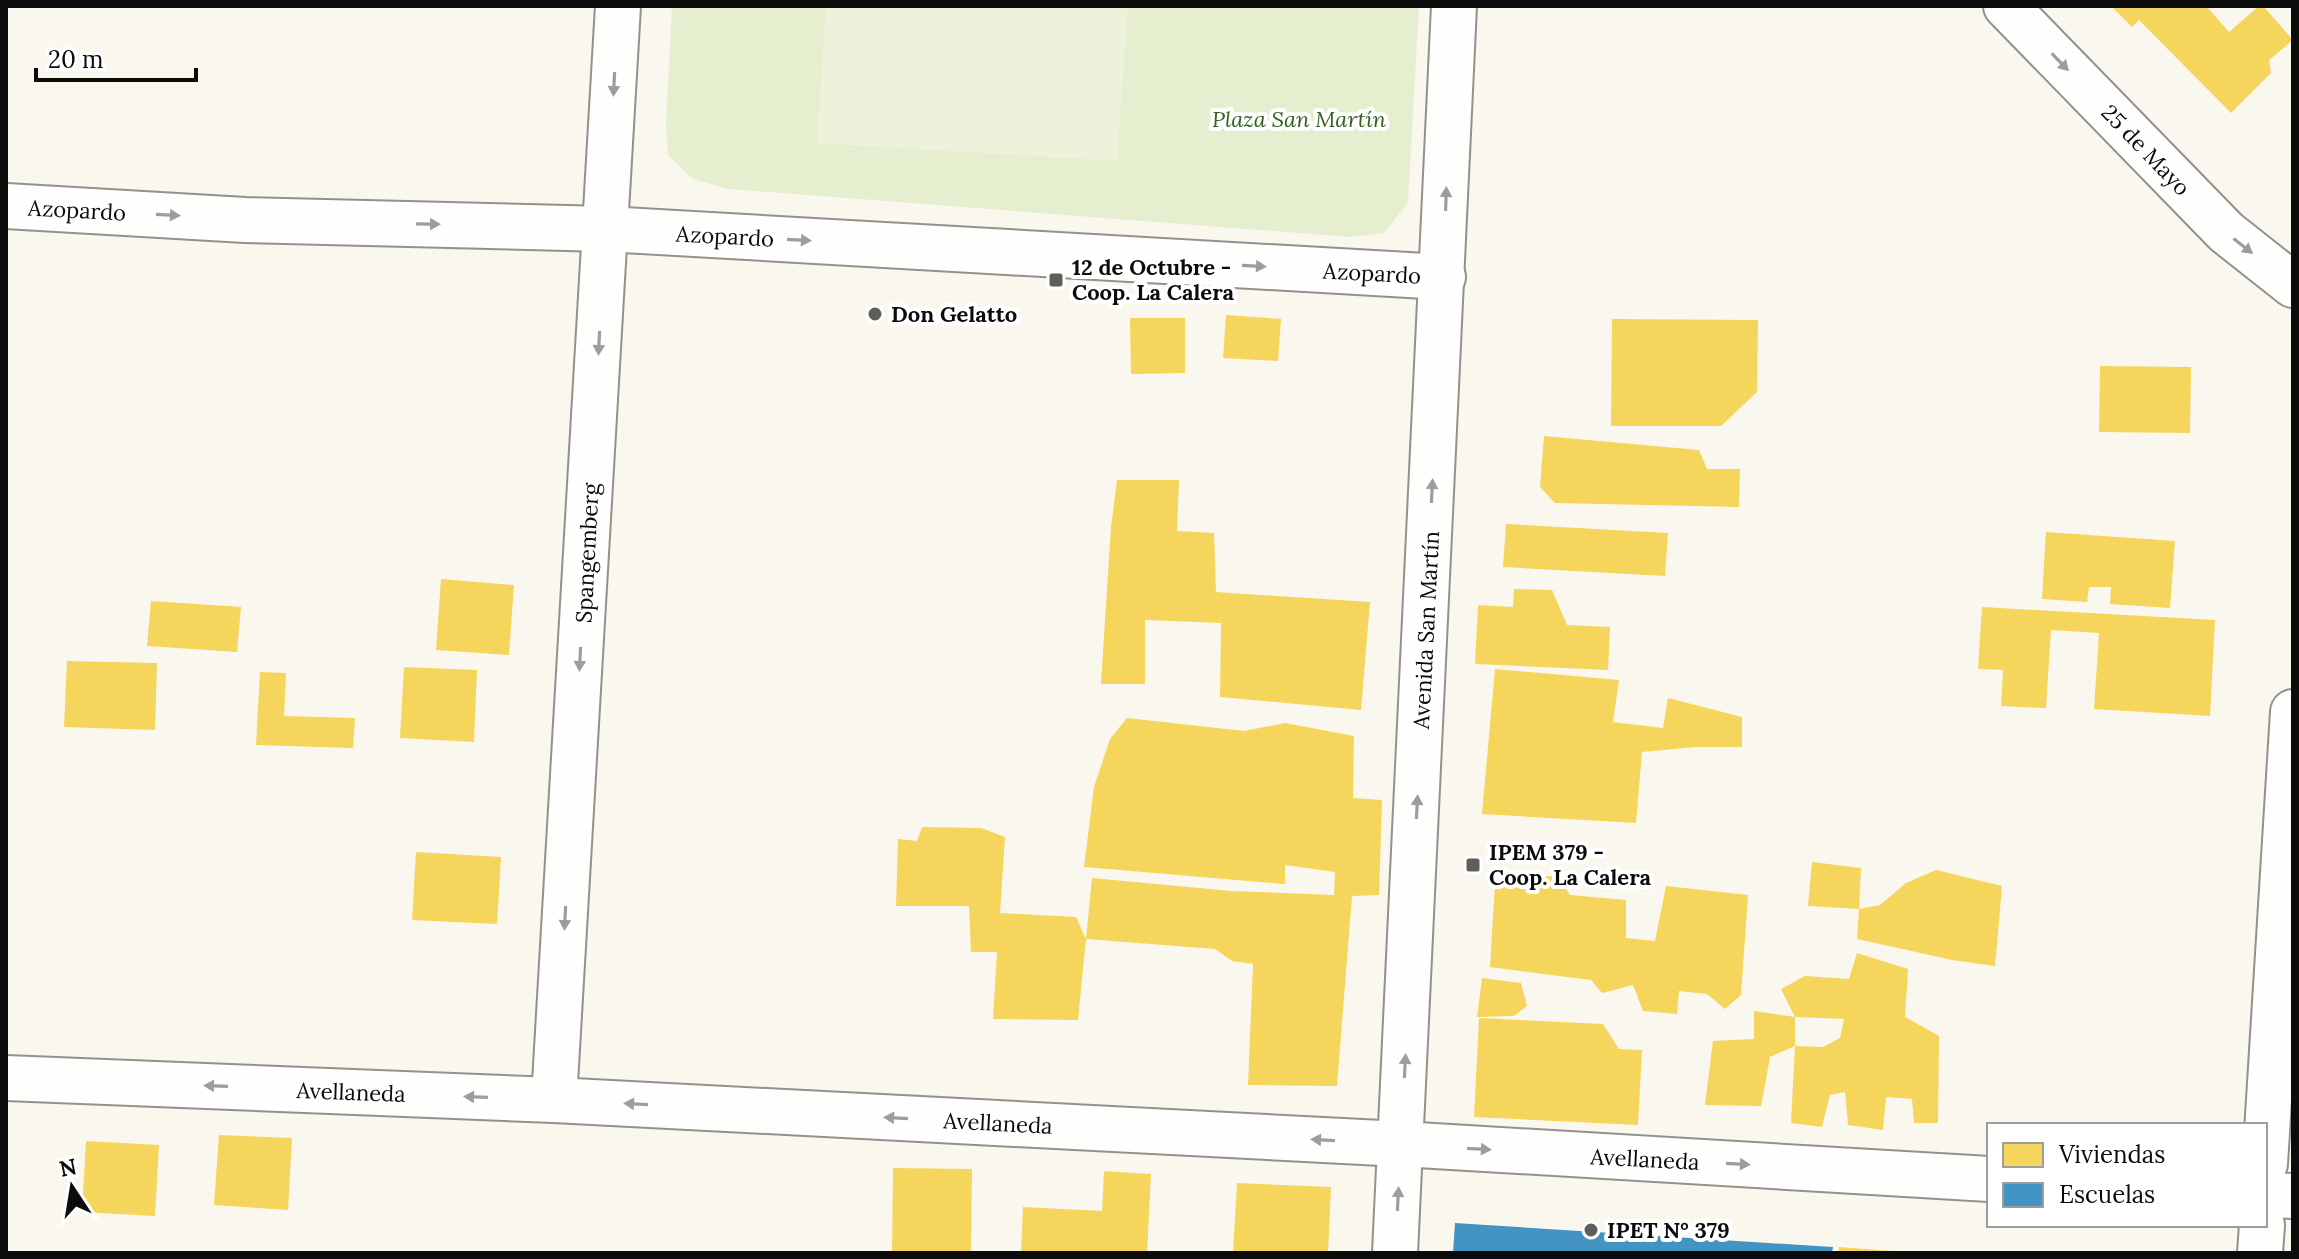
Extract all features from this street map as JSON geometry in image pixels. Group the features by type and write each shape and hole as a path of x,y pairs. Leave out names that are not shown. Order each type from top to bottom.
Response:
{"street":[{"name":"Spangemberg","path":"554,1100 618,6"},
{"name":"Avenida San Martín","path":"1395,1253 1454,6"},
{"name":"25 de Mayo","path":"2006,6 2226,232 2293,285"},
{"name":"Azopardo","path":"6,206 245,220 606,229 1443,277"},
{"path":"2267,1132 2293,712"},
{"name":"Avellaneda","path":"6,1078 554,1100 1401,1144 1987,1179"},
{"path":"2267,1195 2293,1196"},
{"path":"2260,1253 2262,1227"}],"green space":[{"name":"Plaza San Martín","path":"672,6 1419,6 1408,203 1384,233 1351,237 729,189 693,179 668,155 666,123"},
{"path":"826,6 1128,6 1117,161 817,143"}],"building: Viviendas":[{"path":"2111,6 2206,6 2229,32 2259,6 2263,6 2293,40 2269,60 2271,73 2231,113 2139,20 2132,27"},
{"path":"1226,315 1281,319 1278,361 1223,358"},
{"path":"1130,318 1185,318 1185,373 1131,374"},
{"path":"1612,319 1758,320 1757,392 1721,426 1611,426"},
{"path":"2100,366 2191,367 2190,433 2099,432"},
{"path":"1544,436 1699,450 1707,469 1740,469 1739,507 1555,503 1540,487"},
{"path":"1117,480 1179,480 1177,531 1214,533 1216,592 1370,602 1361,710 1220,697 1221,623 1145,620 1145,684 1101,684"},
{"path":"1506,524 1668,533 1665,576 1503,567"},
{"path":"2046,532 2175,541 2170,608 2110,604 2111,587 2089,587 2087,602 2042,599"},
{"path":"441,579 514,585 509,655 436,650"},
{"path":"1514,589 1552,590 1567,625 1610,627 1608,670 1475,664 1478,605 1513,607"},
{"path":"151,601 241,607 237,652 147,646"},
{"path":"1982,607 2215,620 2210,716 2094,709 2099,633 2051,630 2046,708 2001,706 2003,670 1978,669"},
{"path":"67,661 157,663 155,730 64,727"},
{"path":"404,667 477,670 474,742 400,738"},
{"path":"1495,669 1619,680 1613,722 1663,728 1668,698 1742,717 1742,747 1642,752 1636,823 1482,814"},
{"path":"260,672 286,673 284,716 355,718 353,748 256,745"},
{"path":"1127,718 1244,731 1285,723 1354,736 1353,798 1382,800 1379,895 1352,896 1337,1086 1248,1085 1253,964 1232,961 1215,949 1086,939 1092,878 1231,891 1334,895 1335,872 1285,865 1285,884 1084,867 1094,787 1110,739"},
{"path":"922,827 981,828 1005,837 1000,913 1076,917 1086,939 1078,1020 993,1019 997,952 971,952 969,906 896,906 898,839 917,841"},
{"path":"416,852 501,857 497,924 412,920"},
{"path":"1812,862 1861,868 1859,909 1808,906"},
{"path":"1936,870 2002,886 1995,966 1857,939 1859,909 1880,905 1906,883"},
{"path":"1557,875 1570,895 1626,900 1626,938 1655,941 1666,886 1748,895 1741,995 1725,1009 1707,994 1679,991 1677,1014 1643,1011 1633,985 1602,993 1591,980 1490,967 1495,884"},
{"path":"1857,953 1908,969 1905,1017 1939,1036 1938,1123 1914,1123 1912,1099 1886,1097 1883,1130 1848,1125 1845,1092 1830,1095 1822,1127 1791,1123 1795,1046 1823,1047 1840,1038 1844,1019 1795,1017 1781,989 1805,976 1849,979"},
{"path":"1482,978 1521,983 1527,1006 1514,1016 1477,1017"},
{"path":"1754,1011 1795,1017 1795,1046 1770,1057 1761,1106 1705,1105 1713,1041 1754,1039"},
{"path":"1479,1018 1603,1024 1619,1049 1642,1050 1638,1125 1474,1117"},
{"path":"219,1135 292,1138 288,1210 214,1205"},
{"path":"86,1141 159,1145 155,1216 82,1212"},
{"path":"893,1168 972,1169 971,1253 892,1253"},
{"path":"1104,1171 1151,1174 1147,1253 1021,1253 1023,1207 1102,1211"},
{"path":"1237,1183 1331,1187 1328,1253 1233,1253"},
{"path":"1839,1247 1893,1251 1893,1253 1838,1253"}],"building: Escuelas":[{"path":"1455,1223 1833,1247 1832,1253 1453,1253"}],"place":[{"name":"12 de Octubre - Coop. La Calera","path":"1056,280"},
{"name":"Don Gelatto","path":"875,314"},
{"name":"IPEM 379 - Coop. La Calera","path":"1473,865"},
{"name":"IPET N° 379","path":"1591,1230"}]}
